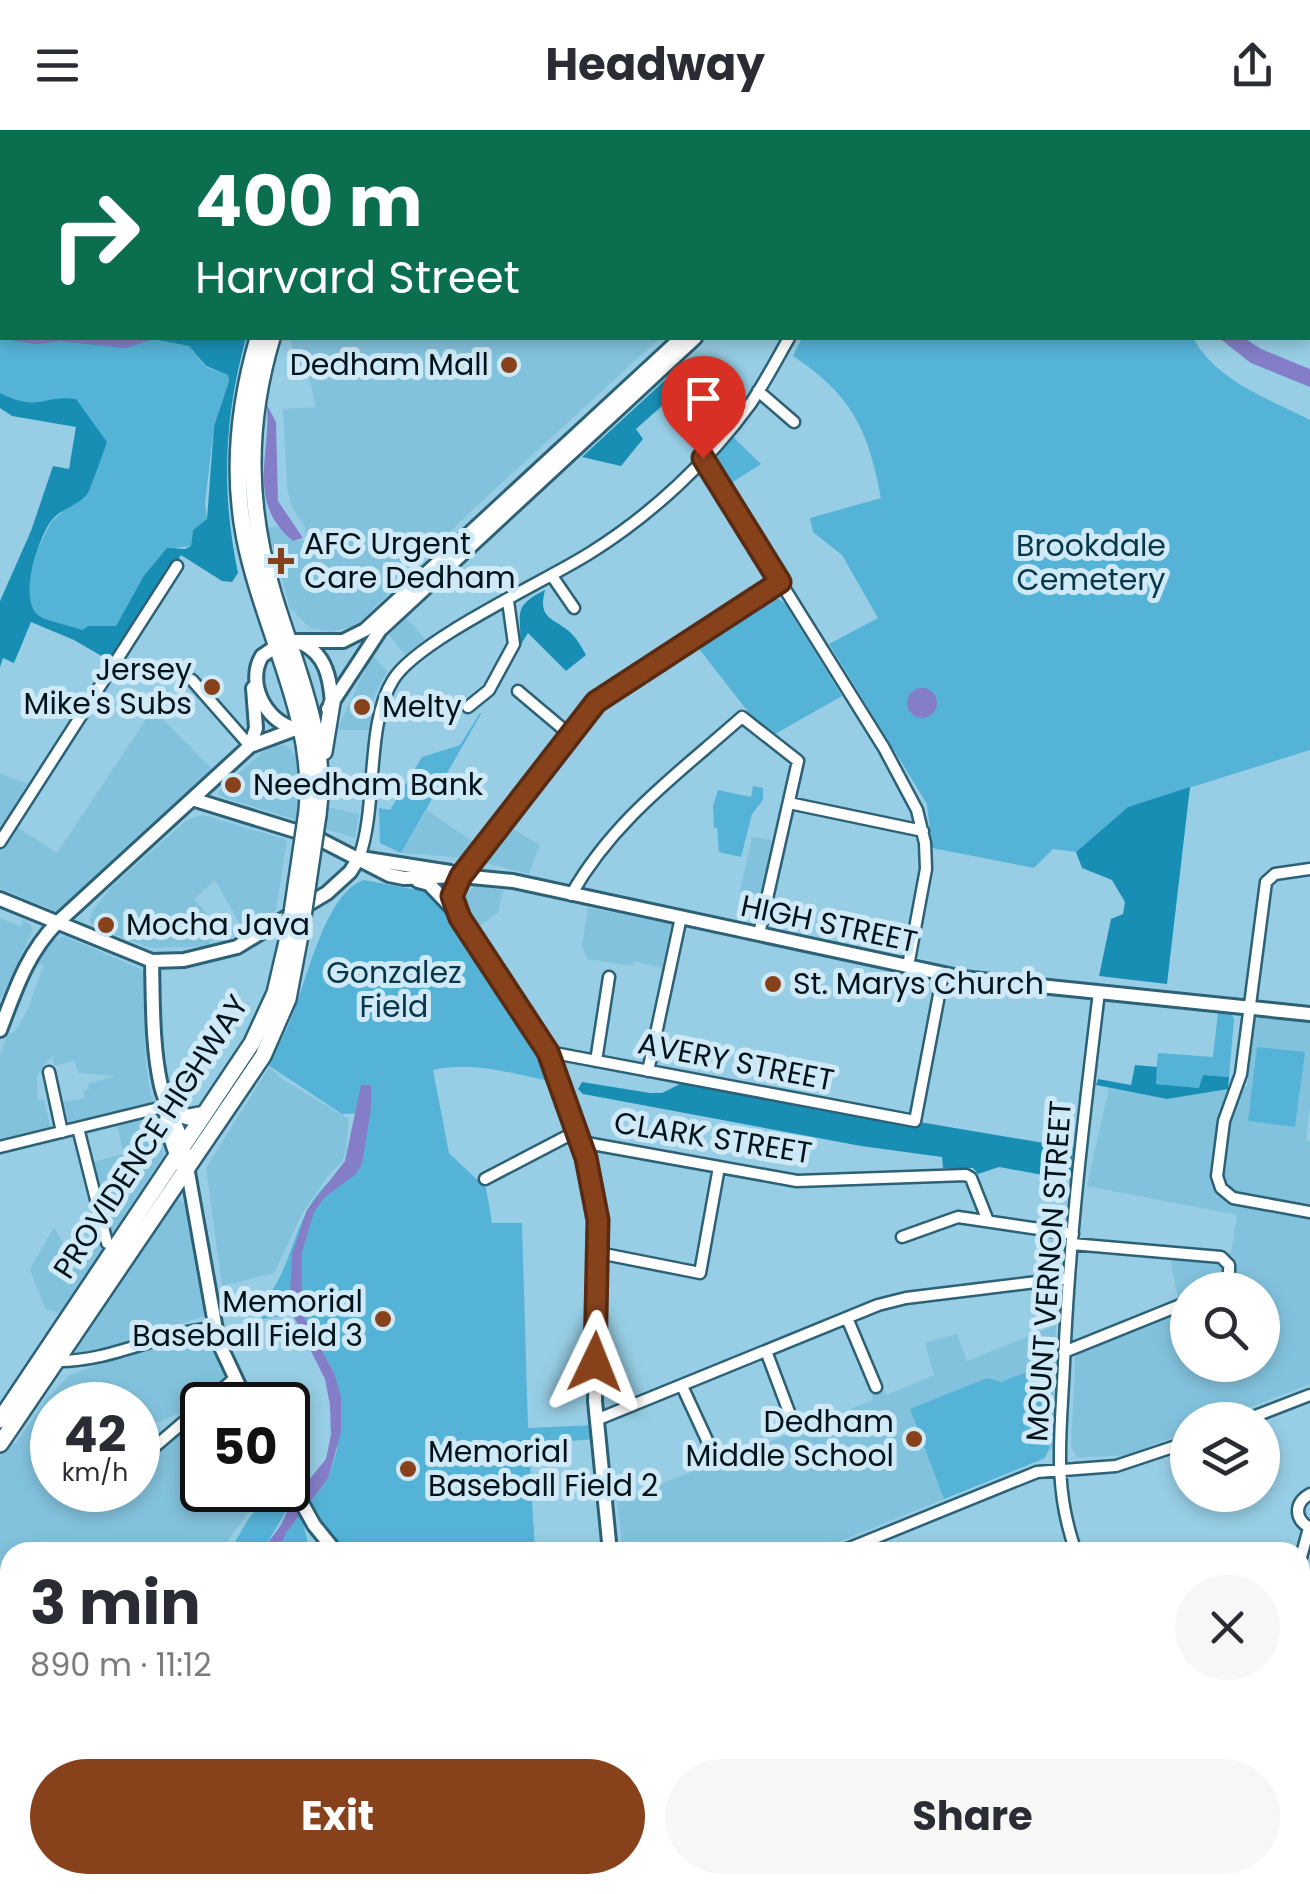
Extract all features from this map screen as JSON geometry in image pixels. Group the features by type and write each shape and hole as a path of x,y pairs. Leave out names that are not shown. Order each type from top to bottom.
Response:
{"highway":[{"name":"PROVIDENCE HIGHWAY","path":"0,1420 181,1156 272,1040 290,992 295,932 321,766 282,643 251,568 238,494 240,417 258,340"},
{"name":"PROVIDENCE HIGHWAY","path":"272,340 254,415 252,492 282,643"},
{"path":"321,766 332,703"},
{"name":"PROVIDENCE HIGHWAY","path":"308,724 313,813"},
{"name":"PROVIDENCE HIGHWAY","path":"181,1156 264,1021 295,932"},
{"path":"170,1109 188,1117 204,1114"},
{"path":"0,1444 181,1156"}],"main road":[{"path":"250,746 256,728 253,682 256,666 265,653 282,643 342,641 365,630 679,340"},
{"path":"0,1028 29,959 57,923 250,746 308,724 332,703 380,630 694,340"},
{"path":"282,643 309,647 319,656 328,675 332,703"},
{"path":"256,666 258,690 266,708 282,724 308,724"},
{"path":"0,899 152,961 206,957 237,948 327,893 359,858 303,832 192,799"},
{"name":"HIGH STREET","path":"359,858 378,872 404,878 461,876"},
{"name":"HIGH STREET","path":"359,858 513,882 943,974 1310,1014"},
{"path":"460,918 452,896 461,876"},
{"path":"404,878 429,884 460,918 548,1052 579,1136 595,1194 596,1420 609,1542"},
{"path":"152,961 156,1049 192,1192 214,1328 236,1382"},
{"path":"307,1512 329,1542"}],"street":[{"path":"359,858 366,836 382,713 391,682 422,652 552,576 639,518 703,458 758,391 788,340"},
{"path":"758,391 794,422"},
{"path":"703,458 884,748 917,810 923,832 925,883 908,966"},
{"path":"0,842 178,566"},
{"path":"552,576 574,608"},
{"path":"461,876 569,734 603,696 780,582"},
{"path":"468,708 489,690 514,644 508,601"},
{"path":"192,680 250,746"},
{"path":"518,691 569,734"},
{"path":"571,895 596,854 637,807 742,717 798,760 759,934"},
{"path":"789,803 923,832"},
{"path":"1310,869 1275,874 1266,882 1239,1084 1224,1121 1218,1182 1233,1198 1310,1212"},
{"path":"648,1071 681,918"},
{"name":"AVERY STREET","path":"548,1052 915,1121 943,974"},
{"path":"596,1061 609,977"},
{"name":"MOUNT VERNON STREET","path":"1073,1542 1062,1505 1060,1468 1064,1352 1099,992"},
{"path":"49,1072 62,1132"},
{"path":"0,1148 170,1109"},
{"path":"78,1128 107,1244"},
{"path":"484,1179 579,1136"},
{"name":"CLARK STREET","path":"579,1136 719,1167 810,1182 966,1176 988,1221"},
{"path":"598,1253 700,1273 719,1167"},
{"path":"902,1237 954,1217 1073,1239 1221,1257 1227,1261 1228,1272"},
{"path":"596,1420 906,1298 1069,1278"},
{"path":"1064,1352 1170,1309"},
{"path":"847,1318 876,1387"},
{"path":"55,1362 74,1362 178,1332 214,1328"},
{"path":"766,1351 792,1420"},
{"path":"160,1441 234,1379"},
{"path":"682,1386 712,1451"},
{"path":"1280,1406 1310,1395"},
{"path":"865,1542 1037,1472 1116,1466 1170,1448"},
{"path":"1310,1494 1301,1500 1297,1511 1301,1522 1310,1528"}],"shaded area":[{"path":"12,340 149,340 126,348 59,341 37,344"},
{"path":"12,340 152,340 126,348 59,341 37,344"},
{"path":"157,340 246,340 233,397 227,455 229,513 238,573 232,582 222,581 181,555 112,662 31,622 14,663 3,658 0,667 0,601 31,531 53,466 69,469 76,427 12,416 0,408 0,393 24,402 76,399 107,442 88,493 55,517 46,530 36,554 30,596 32,607 46,619 82,630 88,626 116,626 143,577 167,548 191,546 193,530 207,519 214,426 229,381 228,375 206,366 189,346"},
{"path":"291,340 658,340 470,512 361,621 330,632 310,628 290,608 267,528 277,526 293,541 305,540 305,527 292,508 287,487 283,409 316,407 309,378 295,357"},
{"path":"1222,340 1247,340 1310,369 1310,387 1251,363"},
{"path":"677,369 690,381 636,429 643,439 621,466 582,457"},
{"path":"267,405 276,422 278,501 303,538 293,541 270,511 265,494"},
{"path":"545,590 546,613 572,634 586,655 566,671 528,633 520,646 520,612 527,601"},
{"path":"406,618 425,639 405,655 389,635"},
{"path":"372,655 387,671 375,694 370,730 337,730"},
{"path":"922,688 933,692 937,703 933,714 922,718 911,714 907,703 911,692"},
{"path":"153,709 215,772 65,909 58,912 0,888 0,851 15,826 57,853"},
{"path":"272,744 287,746 296,756 301,774 300,801 359,814 355,838 219,796 218,792"},
{"path":"0,773 27,784 0,831"},
{"path":"1190,787 1167,984 1099,976 1111,919 1123,914 1125,902 1112,880 1082,868 1076,852 1128,807"},
{"path":"427,810 475,843 463,858 401,853"},
{"path":"204,815 287,840 276,910 243,929 215,880 194,899 206,912 211,946 150,948 93,926 89,920 92,912 111,887 188,819"},
{"path":"510,827 540,845 529,874 486,863"},
{"path":"752,837 777,841 764,896 740,891"},
{"path":"474,886 503,890 498,912 478,928 464,898"},
{"path":"588,908 671,924 662,968 634,961 633,966 588,959 582,946"},
{"path":"0,918 22,927 22,920 33,930 0,1000"},
{"path":"64,936 141,969 144,974 146,1065 151,1096 155,1099 146,1105 69,1124 63,1102 85,1098 83,1091 89,1089 88,1084 115,1076 79,1073 74,1061 54,1066 52,1056 37,1075 38,1100 44,1100 51,1130 0,1143 0,1055 7,1036 16,1030 28,1009 44,964 35,965 53,940"},
{"path":"1260,1016 1310,1023 1306,1140 1310,1141 1310,1384 1264,1402 1170,1402 1170,1438 1126,1455 1077,1458 1071,1446 1076,1343 1170,1305 1170,1382 1280,1382 1280,1272 1172,1272 1171,1247 1231,1253 1237,1215 1087,1186 1109,1088 1167,1099 1247,1086 1255,1021"},
{"path":"1135,1065 1157,1067 1156,1084 1199,1088 1203,1075 1229,1077 1228,1089 1167,1099 1096,1085 1098,1079 1131,1085"},
{"path":"269,1067 349,1119 346,1150 342,1162 302,1214 274,1273 222,1286 206,1168"},
{"path":"582,1082 662,1093 684,1082 1073,1148 1070,1180 999,1167 978,1174 973,1168 943,1168 942,1157 861,1146 583,1094 578,1089"},
{"path":"361,1085 371,1085 362,1164 314,1212 302,1252 302,1313 335,1375 341,1397 341,1432 328,1479 310,1502 310,1479 326,1459 331,1435 325,1379 293,1315 290,1296 292,1254 307,1210 345,1161"},
{"path":"150,1119 157,1122 164,1155 111,1235 93,1162 124,1154 117,1126"},
{"path":"177,1199 185,1202 204,1316 110,1347 75,1353 75,1347"},
{"path":"54,1227 66,1248 101,1241 104,1252 62,1314 45,1309 30,1269"},
{"name":"Dedham Middle School","path":"1056,1325 1052,1448 1041,1460 838,1542 622,1542 617,1501 797,1431 794,1422 799,1420 803,1428 873,1400 871,1390 882,1385 886,1395 934,1375 925,1343 957,1334 967,1361"},
{"path":"191,1336 212,1342 226,1376 219,1382 180,1382 180,1413 160,1421 160,1382 63,1382 69,1375 92,1367 92,1362"},
{"path":"30,1423 30,1512 160,1512 160,1450 180,1429 180,1512 248,1512 227,1542 0,1542 0,1457 10,1441 15,1444"},
{"path":"287,1512 302,1512 283,1542 268,1542"}],"green space":[{"path":"0,340 126,348 157,340 189,346 206,367 228,375 214,426 205,504 207,519 193,530 191,546 176,548 143,577 116,626 88,626 82,630 50,621 37,615 27,589 37,550 51,522 91,486 106,444 42,403 18,402 0,393"},
{"name":"Brookdale Cemetery","path":"801,340 1194,340 1229,377 1310,420 1310,750 1128,807 1076,852 1053,849 1034,868 932,848 927,804 829,644 878,618 842,555 813,532 810,518 881,498 870,453 844,400 793,356"},
{"path":"732,436 761,464 728,485 714,460"},
{"path":"769,599 785,604 842,696 775,734 753,718 696,645"},
{"path":"480,713 401,853 380,843 379,808 390,810 422,757 460,745"},
{"path":"753,786 763,788 763,800 752,814 741,857 719,852 713,806 718,790 751,797"},
{"name":"Gonzalez Field","path":"364,880 433,893 535,1047 550,1081 477,1067 433,1070 449,1153 486,1188 492,1223 522,1223 528,1428 596,1425 597,1439 529,1444 534,1542 329,1542 307,1512 328,1479 337,1450 335,1375 302,1313 262,1319 260,1306 281,1274 310,1206 330,1180 362,1151 367,1113 342,1114 268,1065 339,900"},
{"path":"1218,1012 1231,1013 1234,1019 1229,1077 1203,1075 1200,1088 1155,1084 1158,1053 1213,1057"},
{"path":"1257,1047 1305,1052 1295,1127 1248,1121"},
{"path":"1053,1362 1049,1448 1045,1458 944,1499 910,1409 987,1378 1001,1382"},
{"path":"254,1512 285,1512 268,1542 235,1542"},
{"path":"301,1514 308,1542 283,1542"}],"place":[{"name":"Dedham Mall","path":"509,365"},
{"name":"AFC Urgent Care Dedham","path":"281,561"},
{"name":"Jersey Mike's Subs","path":"212,687"},
{"name":"Melty","path":"362,707"},
{"name":"Needham Bank","path":"233,785"},
{"name":"Mocha Java","path":"106,925"},
{"name":"St. Marys Church","path":"773,984"},
{"name":"Memorial Baseball Field 3","path":"383,1319"},
{"name":"Dedham Middle School","path":"914,1439"},
{"name":"Memorial Baseball Field 2","path":"408,1469"}],"route":[{"path":"595,1362 598,1220 586,1158 548,1052 460,918 452,896 461,876 596,702 780,582 703,458"}]}
